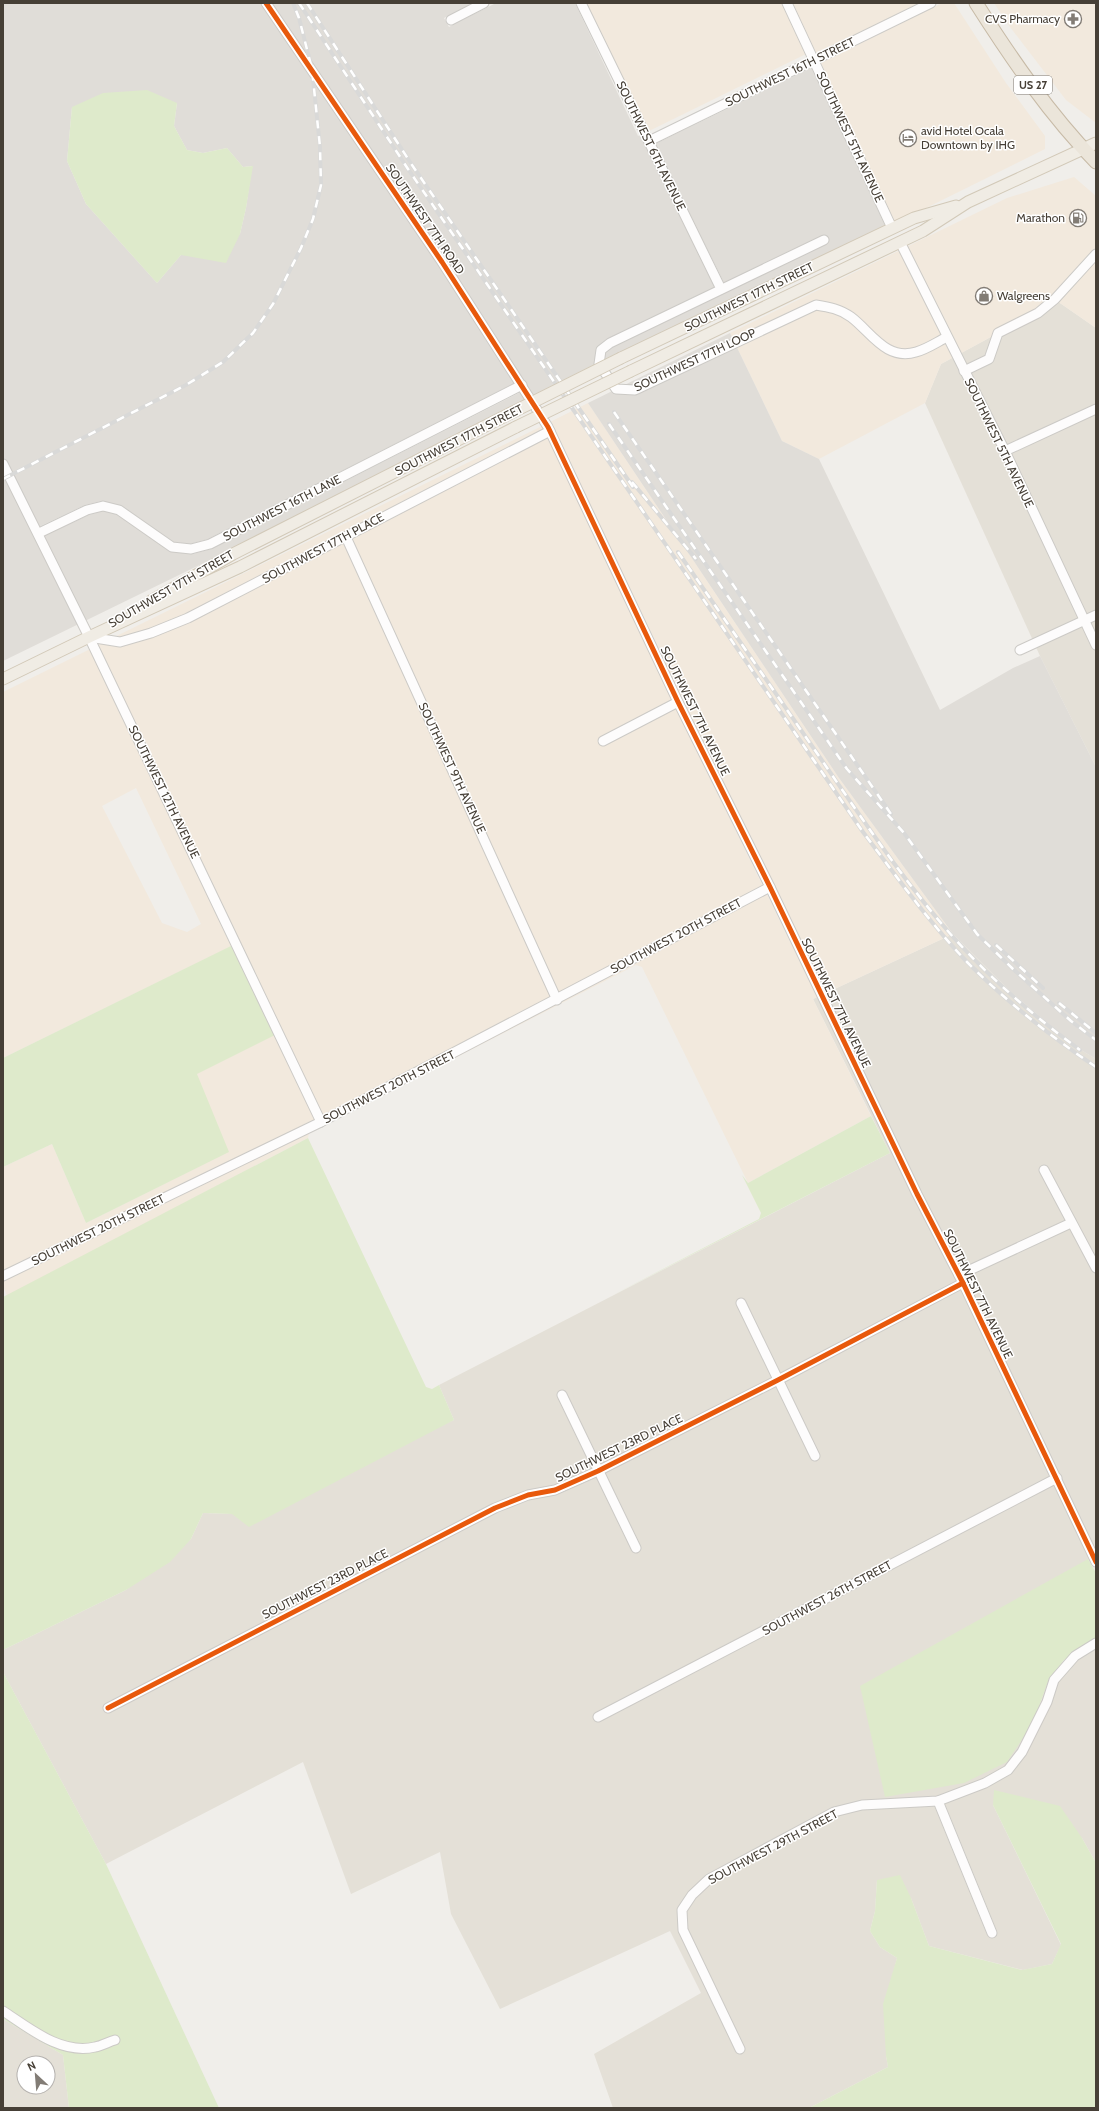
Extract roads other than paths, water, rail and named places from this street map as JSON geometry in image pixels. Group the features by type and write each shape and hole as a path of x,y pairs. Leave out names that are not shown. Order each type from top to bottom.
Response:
{"highway":[{"name":"US 27","path":"976,3 1022,71 1083,149 1096,162"}],"main road":[{"name":"SOUTHWEST 17TH STREET","path":"3,680 89,636 240,567 516,427 923,231 968,202 1096,143"},
{"name":"SOUTHWEST 17TH STREET","path":"89,636 233,554 621,358 914,218 968,202"}],"street":[{"name":"SOUTHWEST 7TH ROAD","path":"266,3 442,262 522,385 550,431 559,452"},
{"path":"451,20 484,3"},
{"name":"SOUTHWEST 6TH AVENUE","path":"581,3 721,289"},
{"name":"SOUTHWEST 5TH AVENUE","path":"787,3 815,60 892,228"},
{"name":"SOUTHWEST 16TH STREET","path":"649,141 931,3"},
{"name":"SOUTHWEST 17TH LOOP","path":"824,240 610,343 601,350 599,364 616,389 635,390 816,305 835,308 851,317 880,345 897,352 915,352 947,337"},
{"name":"SOUTHWEST 5TH AVENUE","path":"900,242 1005,451 1096,645"},
{"path":"964,371 989,359 998,333 1038,313 1050,304 1096,254"},
{"name":"SOUTHWEST 16TH LANE","path":"39,533 87,510 103,506 119,510 172,547 191,549 210,544 522,385"},
{"path":"1005,451 1096,409"},
{"name":"SOUTHWEST 17TH PLACE","path":"89,636 120,642 151,633 188,618 346,538 361,528 550,431"},
{"name":"SOUTHWEST 7TH AVENUE","path":"559,452 678,702 770,887 914,1187 961,1279 1096,1562"},
{"name":"SOUTHWEST 12TH AVENUE","path":"3,464 39,533 89,636 321,1122"},
{"name":"SOUTHWEST 9TH AVENUE","path":"346,538 557,1000"},
{"path":"1020,650 1096,615"},
{"path":"603,741 678,702"},
{"name":"SOUTHWEST 20TH STREET","path":"3,1276 321,1122 557,1000 770,887"},
{"path":"1044,1170 1096,1268"},
{"name":"SOUTHWEST 23RD PLACE","path":"108,1708 495,1508 528,1495 555,1490 598,1471 778,1380 961,1279 1071,1223"},
{"path":"741,1303 815,1456"},
{"path":"562,1395 636,1548"},
{"name":"SOUTHWEST 26TH STREET","path":"598,1717 1057,1478"},
{"name":"SOUTHWEST 29TH STREET","path":"740,2049 684,1930 682,1910 692,1895 708,1879 834,1812 862,1805 938,1801 985,1783 1008,1770 1022,1752 1047,1702 1054,1680 1075,1656 1096,1643"},
{"path":"938,1801 992,1933"},
{"path":"3,2010 51,2042 75,2048 94,2048 115,2040"}],"railway":[{"path":"3,479 186,385 223,362 253,333 273,304 301,248 313,219 321,185 320,147 312,69 299,18 293,3"},
{"path":"299,3 408,169 863,832 939,931 967,962 1029,1018 1096,1067"},
{"path":"307,3 412,165 633,487"},
{"path":"614,412 891,814"},
{"path":"609,424 847,769 904,833 977,934 1013,969 1071,1021 1096,1040"},
{"path":"632,482 696,559"},
{"path":"678,552 869,828 918,895 968,954 983,969 1030,1011 1080,1050"},
{"path":"996,945 1043,988"},
{"path":"1059,1003 1096,1033"}],"place":[{"name":"CVS Pharmacy","path":"1073,19"},
{"name":"avid Hotel Ocala Downtown by IHG","path":"908,138"},
{"name":"Marathon","path":"1078,218"},
{"name":"Walgreens","path":"984,296"}]}
